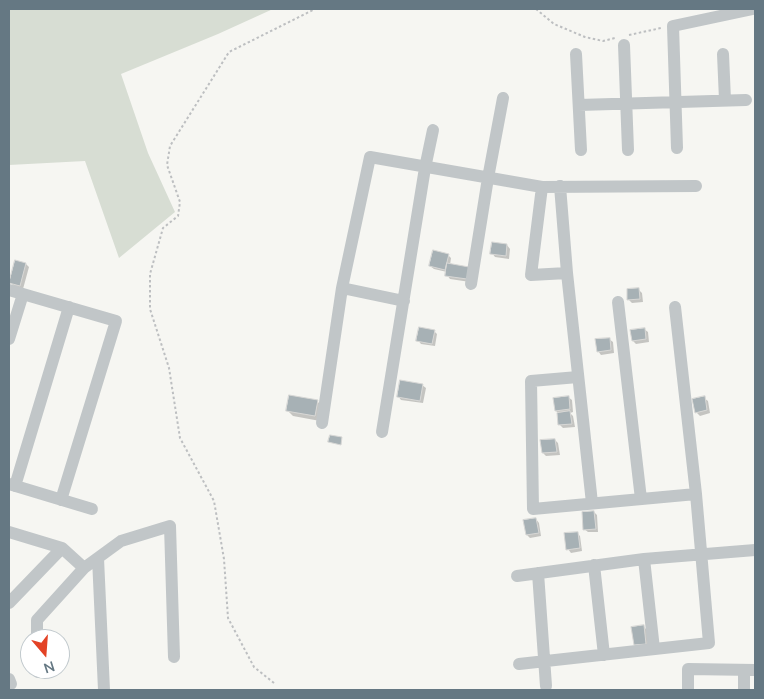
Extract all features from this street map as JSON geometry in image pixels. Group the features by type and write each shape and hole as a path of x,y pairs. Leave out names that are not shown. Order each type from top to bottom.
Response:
{"street":[{"path":"677,148 673,26 753,9"},
{"path":"625,39 628,150"},
{"path":"576,54 581,150"},
{"path":"723,54 725,100"},
{"path":"471,284 503,98"},
{"path":"579,105 746,100"},
{"path":"382,432 424,168 433,130"},
{"path":"322,423 342,288 370,157 424,168 542,187 696,186"},
{"path":"560,186 567,273 592,503"},
{"path":"542,187 530,275 567,273"},
{"path":"342,288 404,302"},
{"path":"9,290 116,321 61,500"},
{"path":"9,339 22,294"},
{"path":"618,302 641,499"},
{"path":"69,307 12,485 92,509"},
{"path":"519,664 710,643 696,494 675,307"},
{"path":"578,377 531,381 533,509 696,494"},
{"path":"37,629 37,620 84,568 121,541 170,526 174,657"},
{"path":"9,532 62,548 84,568"},
{"path":"9,603 62,548"},
{"path":"517,576 644,559 755,550"},
{"path":"98,558 104,690"},
{"path":"644,559 654,649"},
{"path":"594,565 604,655"},
{"path":"538,573 546,686"},
{"path":"688,690 688,669 750,670 744,690"}],"path":[{"path":"274,683 254,667 228,618 224,559 214,501 180,438 169,368 150,309 150,274 164,228 178,216 180,202 167,165 170,146 228,52 314,9"},
{"path":"536,9 554,24 585,37 603,41 625,39 673,26"}],"shaded area":[{"path":"9,9 273,9 121,74 148,153 175,212 119,258 85,161 9,165"}],"building":[{"path":"492,242 507,244 506,256 490,254"},
{"path":"433,250 449,254 445,270 429,266"},
{"path":"15,260 26,263 20,286 9,283"},
{"path":"447,263 469,267 467,279 445,276"},
{"path":"639,288 640,299 627,300 627,289"},
{"path":"419,327 435,330 432,344 416,341"},
{"path":"645,328 646,339 632,341 630,330"},
{"path":"610,338 611,350 597,352 595,339"},
{"path":"400,380 423,384 420,401 397,397"},
{"path":"289,395 318,400 315,416 286,411"},
{"path":"569,396 570,409 555,411 553,398"},
{"path":"705,396 707,410 695,413 692,399"},
{"path":"570,411 572,424 558,425 557,413"},
{"path":"330,435 342,437 341,445 328,442"},
{"path":"555,439 557,452 542,453 540,440"},
{"path":"594,511 596,529 583,530 582,512"},
{"path":"536,518 539,533 526,535 523,520"},
{"path":"578,532 580,548 566,550 564,533"},
{"path":"644,625 646,644 634,645 631,627"}]}
